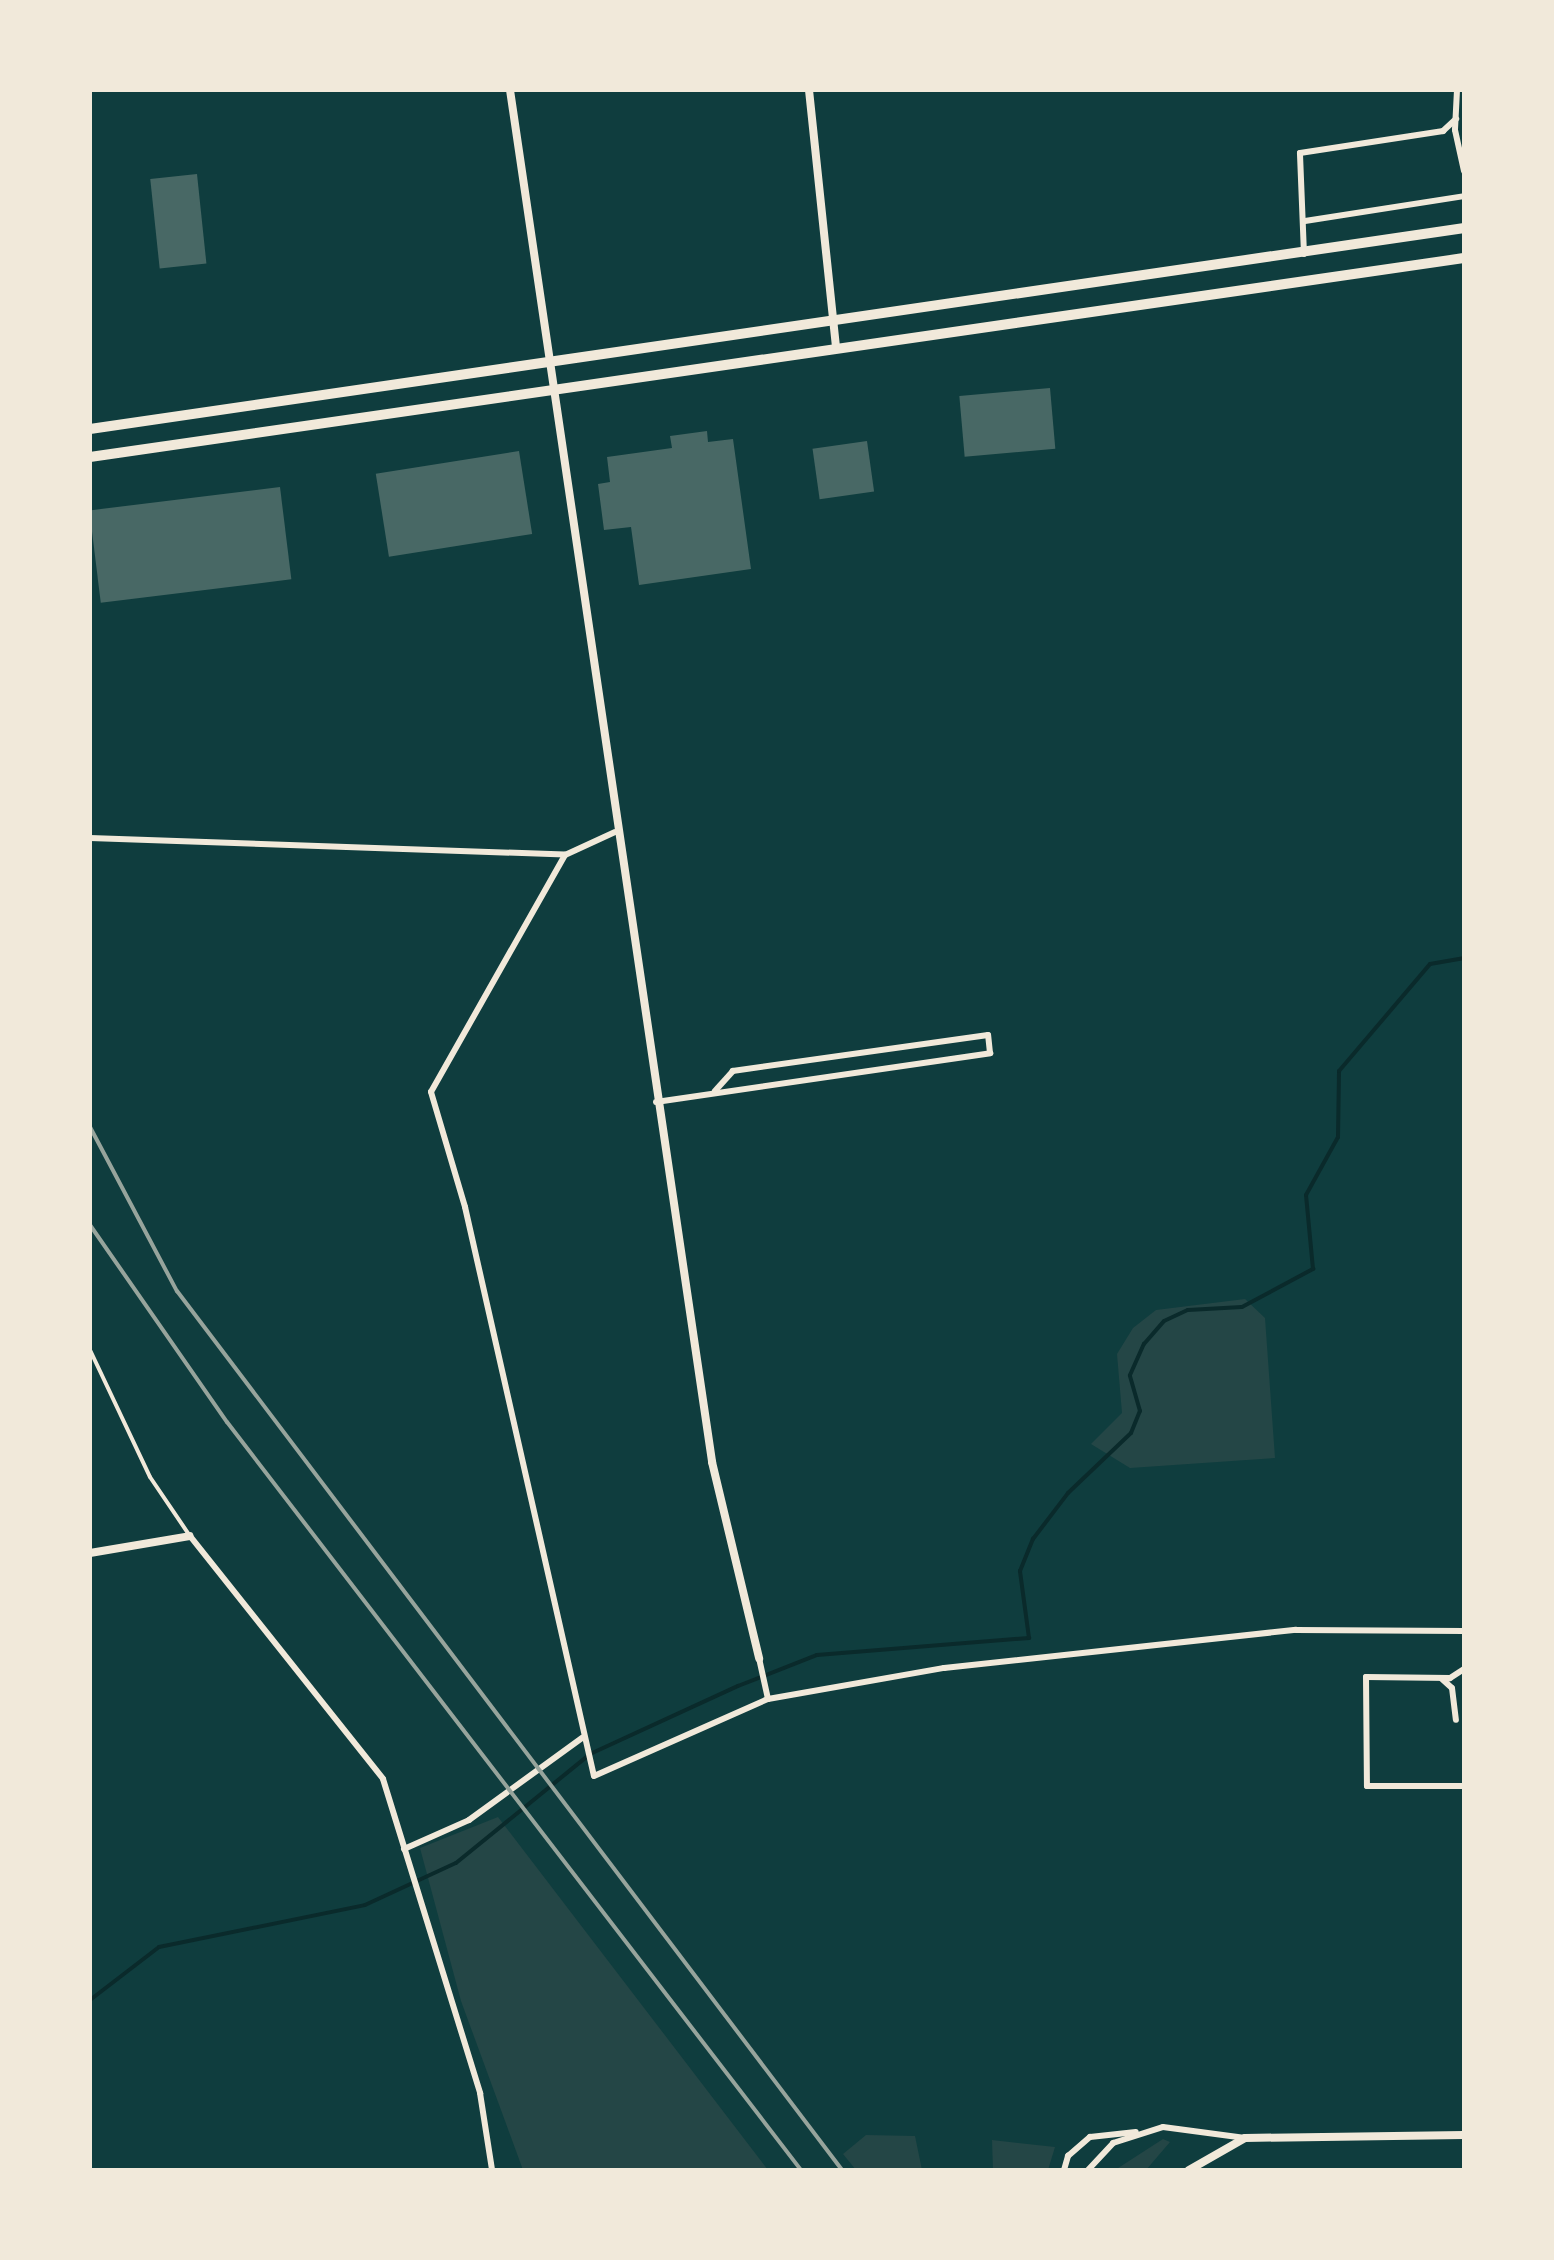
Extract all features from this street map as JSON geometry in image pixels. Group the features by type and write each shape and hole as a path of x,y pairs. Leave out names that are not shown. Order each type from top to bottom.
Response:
{"main road":[{"path":"90,428 545,358 834,321 1464,228"},
{"path":"90,457 1464,258"}],"street":[{"path":"510,90 545,358 712,1462 768,1700"},
{"path":"810,90 836,346"},
{"path":"1457,90 1456,119 1464,171"},
{"path":"1304,254 1300,153 1443,131 1456,119"},
{"path":"1304,221 1464,196"},
{"path":"90,838 565,856 615,832"},
{"path":"565,856 431,1092 464,1207 582,1738 594,1776 768,1700 944,1668 1296,1630 1464,1632"},
{"path":"656,1102 990,1053 988,1034 733,1071 715,1091"},
{"path":"90,1553 190,1536 383,1779 416,1897 480,2093 492,2170"},
{"path":"1464,1669 1441,1678 1366,1676 1367,1786 1464,1786"},
{"path":"1441,1678 1452,1688 1456,1720"},
{"path":"404,1849 468,1820 582,1738"},
{"path":"1064,2170 1068,2156 1090,2137 1152,2130 1202,2128 1245,2138 1464,2135"},
{"path":"1088,2170 1114,2142 1152,2130"},
{"path":"1190,2170 1245,2138"}],"lane":[{"path":"90,1350 150,1478 190,1536"}],"shaded area":[{"path":"1245,1299 1265,1318 1275,1458 1130,1468 1091,1444 1122,1413 1117,1354 1133,1328 1156,1310"},
{"path":"498,1817 768,2170 523,2170 461,2001 420,1848"},
{"path":"866,2135 915,2136 922,2170 856,2170 843,2154"},
{"path":"1163,2139 1170,2142 1146,2170 1115,2170"},
{"path":"992,2140 1055,2147 1048,2170 993,2170"}],"building":[{"path":"197,174 206,264 160,268 150,179"},
{"path":"1050,388 1055,449 965,457 959,396"},
{"path":"707,431 708,442 733,439 751,569 639,585 631,527 604,530 598,484 610,482 607,457 672,448 670,436"},
{"path":"867,441 874,492 820,499 813,449"},
{"path":"519,451 532,534 389,557 376,474"},
{"path":"280,487 291,579 101,603 90,510"}],"waterway":[{"path":"90,2000 159,1947 365,1905 456,1863 590,1754 738,1686 817,1655 1029,1638 1020,1571 1033,1539 1068,1493 1131,1433 1140,1411 1130,1375 1144,1344 1164,1321 1188,1310 1242,1307 1313,1269 1306,1195 1338,1137 1339,1071 1430,964 1464,958"}],"railway":[{"path":"90,1127 177,1291 842,2170"},
{"path":"90,1225 227,1422 801,2170"}]}
